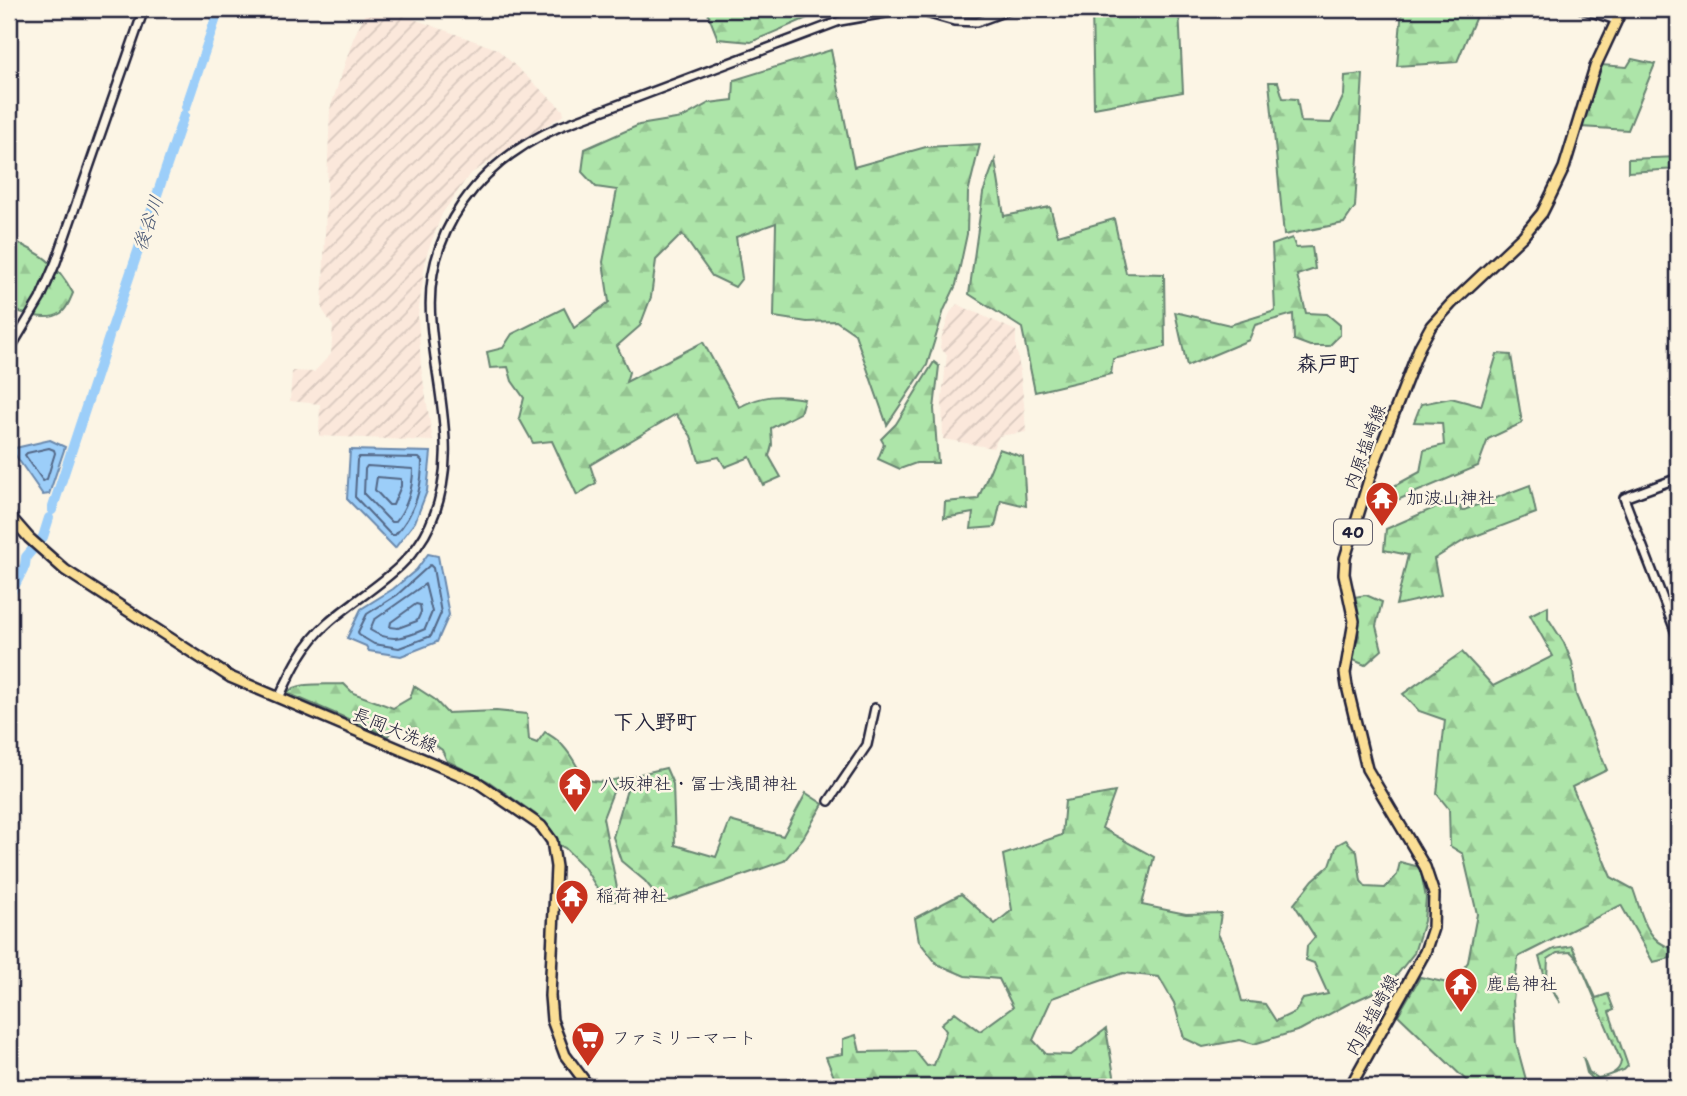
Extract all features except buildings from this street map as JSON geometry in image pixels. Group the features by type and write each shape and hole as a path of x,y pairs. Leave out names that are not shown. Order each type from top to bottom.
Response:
{"main road":[{"name":"内原塩崎線","path":"1350,1087 1425,952 1433,928 1435,905 1425,867 1363,761 1345,673 1354,621 1345,581 1345,558 1372,470 1420,346 1440,316 1523,236 1542,213 1564,168 1589,83 1622,9"},
{"name":"長岡大洗線","path":"9,515 41,551 94,590 206,663 230,677 477,782 526,814 548,834 554,845 556,867 550,996 552,1020 565,1055 589,1087"}],"street":[{"path":"9,352 40,299 56,262 144,9"},
{"path":"279,698 294,666 309,643 327,624 397,569 417,546 434,516 445,478 447,450 430,318 433,272 456,214 489,171 521,146 559,127 830,24 897,11 976,22 1012,9"},
{"path":"1582,9 1616,20"},
{"path":"1678,478 1624,498 1678,638"},
{"path":"829,801 867,746 875,708"}],"shaded area":[{"path":"367,9 386,9 497,49 563,110 564,115 469,175 442,214 426,256 418,315 421,367 433,441 319,436 320,404 290,401 292,371 314,372 331,354 333,326 322,309 330,109 353,39"},
{"path":"957,304 1016,331 1026,432 999,436 993,448 943,439 942,397 947,355 940,348 950,313"}],"green space":[{"path":"706,9 828,9 751,42 718,39"},
{"path":"1092,9 1179,9 1183,92 1094,108"},
{"path":"1402,9 1479,9 1457,62 1397,66"},
{"path":"831,50 854,167 926,147 980,144 968,193 967,234 956,285 944,310 927,365 887,425 855,334 836,321 807,322 774,317 776,223 736,237 742,278 735,287 712,276 682,234 656,260 651,297 640,326 617,346 629,372 626,382 703,342 739,407 770,397 804,399 800,413 771,428 772,445 769,456 781,477 763,485 750,457 725,467 719,457 699,461 691,436 676,414 590,465 596,483 577,495 552,441 533,443 519,418 524,398 512,381 508,367 490,368 487,352 503,348 512,334 564,308 574,328 609,302 603,262 617,190 596,187 582,172 585,149 639,125 682,118 709,103 733,100 734,80"},
{"path":"1632,59 1655,64 1628,130 1581,127 1593,79 1601,65 1627,67"},
{"path":"1363,74 1355,207 1344,223 1284,235 1269,82 1278,82 1283,98 1297,99 1301,122 1331,123 1344,95 1345,76"},
{"path":"1678,157 1678,169 1628,172 1628,159"},
{"path":"995,160 1004,216 1050,207 1058,235 1114,219 1126,273 1164,274 1165,347 1113,359 1111,374 1035,392 1022,328 969,294 983,193"},
{"path":"1292,238 1296,248 1312,247 1315,269 1297,275 1306,313 1327,314 1340,325 1340,335 1329,346 1310,346 1294,340 1293,314 1255,325 1249,340 1187,366 1175,312 1230,325 1275,311 1272,245"},
{"path":"9,239 47,260 67,282 73,293 61,313 42,317 9,307"},
{"path":"1497,354 1511,355 1522,423 1488,439 1478,466 1381,507 1383,492 1420,472 1424,450 1444,445 1442,423 1414,422 1421,404 1451,398 1481,406"},
{"path":"934,362 939,366 934,409 938,463 916,463 900,469 878,459 884,444 881,439 896,424"},
{"path":"999,449 1023,457 1026,506 1001,500 995,527 971,529 973,513 944,518 945,502 978,499"},
{"path":"1530,485 1536,513 1465,540 1434,559 1441,595 1396,605 1408,555 1384,550 1386,529 1459,497 1461,511"},
{"path":"1366,595 1382,602 1376,626 1382,650 1365,665 1351,659 1359,636 1354,597"},
{"path":"1548,606 1548,618 1572,662 1576,695 1607,770 1572,787 1611,877 1633,889 1650,933 1672,948 1671,958 1653,962 1621,905 1518,957 1513,1001 1516,1043 1528,1087 1473,1087 1398,1015 1420,977 1452,984 1468,962 1477,914 1463,854 1450,846 1449,809 1437,794 1445,720 1419,711 1403,694 1462,652 1493,686 1553,656 1530,615"},
{"path":"344,684 353,693 393,708 410,698 414,686 434,699 447,713 496,711 527,714 529,740 537,743 545,732 561,744 588,779 618,779 603,818 617,888 616,901 605,901 584,867 565,848 557,844 552,831 535,814 488,781 447,761 442,750 422,736 397,726 388,736 287,693 305,685"},
{"path":"666,768 673,784 675,845 716,857 730,821 783,836 806,793 823,804 803,838 784,861 663,903 645,881 621,861 613,837 631,776"},
{"path":"1115,792 1102,828 1154,857 1142,905 1186,914 1221,913 1218,934 1230,957 1242,1001 1265,1004 1276,1021 1295,1012 1303,999 1328,994 1314,963 1306,960 1307,946 1315,937 1294,904 1313,880 1330,865 1337,845 1346,840 1357,852 1361,881 1366,887 1385,888 1397,875 1400,862 1420,867 1426,898 1424,921 1414,953 1388,986 1300,1030 1254,1044 1240,1040 1203,1047 1184,1038 1174,1003 1159,977 1123,973 1052,998 1033,1040 1046,1054 1071,1055 1106,1029 1116,1087 838,1087 826,1057 843,1054 843,1039 856,1035 860,1052 915,1051 927,1066 934,1065 946,1031 941,1024 955,1012 980,1031 1013,1007 999,979 965,976 937,964 919,941 915,918 961,894 995,924 1012,910 1003,855 1062,835 1065,801"},
{"path":"1572,946 1579,961 1571,952 1557,953 1548,959 1547,978 1560,1003 1546,981 1539,957 1554,949"},
{"path":"1580,963 1596,998 1608,994 1614,1010 1609,1012 1628,1066 1598,1079 1593,1079 1587,1073 1583,1057 1589,1072 1598,1078 1616,1071 1621,1061"}],"water":[{"path":"50,440 65,447 49,494 43,495 11,449"},
{"path":"350,450 431,452 427,491 415,522 395,548 347,499"},
{"path":"428,554 438,556 449,615 437,642 401,656 369,651 366,646 347,638 361,609 393,589 416,570"}],"waterway":[{"name":"後谷川","path":"186,107 219,9"},
{"name":"後谷川","path":"111,331 184,115"},
{"name":"後谷川","path":"52,510 109,337"},
{"name":"後谷川","path":"9,597 25,565 26,557 43,537 49,518"}],"place":[{"name":"加波山神社","path":"1382,528"},
{"name":"八坂神社・冨士浅間神社","path":"575,814"},
{"name":"稲荷神社","path":"572,926"},
{"name":"鹿島神社","path":"1461,1014"},
{"name":"ファミリーマート","path":"588,1068"}],"district":[{"name":"森戸町","path":"1328,364"},
{"name":"下入野町","path":"655,722"}]}
